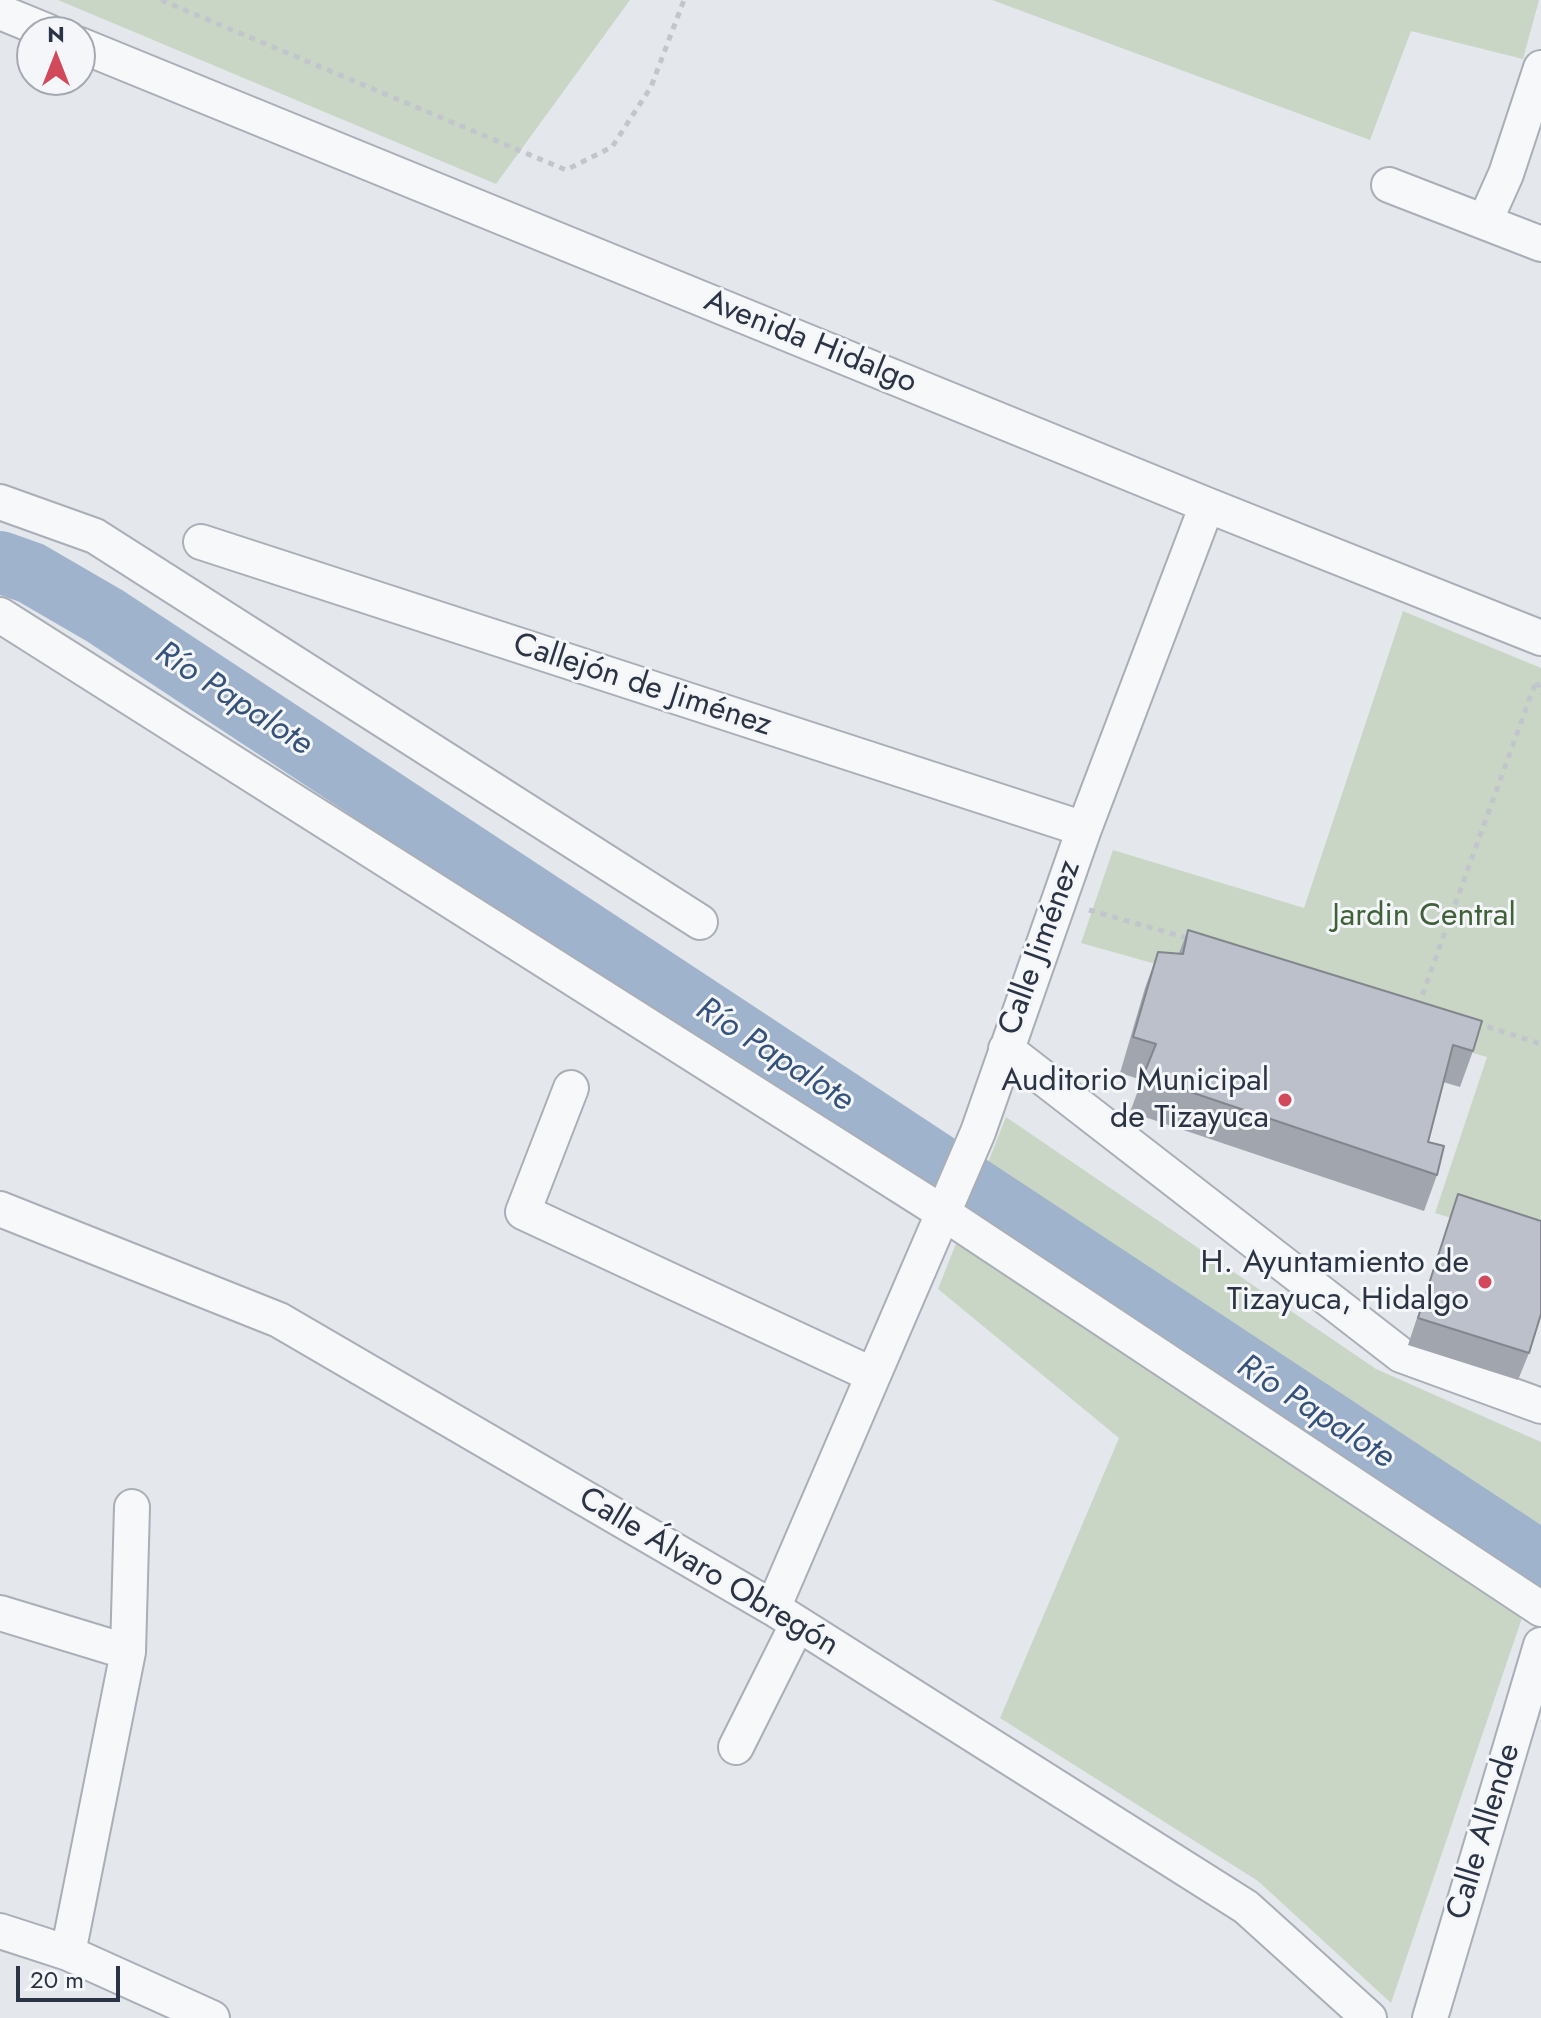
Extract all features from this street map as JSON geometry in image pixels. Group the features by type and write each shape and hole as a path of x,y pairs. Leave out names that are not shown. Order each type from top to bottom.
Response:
{"street":[{"name":"Avenida Hidalgo","path":"96,52 1541,638"},
{"path":"1485,221 1506,174 1541,68"},
{"path":"1389,185 1541,244"},
{"path":"0,502 95,536 700,922"},
{"name":"Calle Jiménez","path":"736,1747 873,1375 978,1132 1084,829 1207,505"},
{"name":"Callejón de Jiménez","path":"201,542 1084,829"},
{"path":"0,615 945,1214 1541,1609"},
{"path":"1006,1049 1401,1355 1541,1406"},
{"path":"571,1088 523,1212 873,1375"},
{"name":"Calle Álvaro Obregón","path":"0,1209 279,1320 785,1617 1246,1907 1369,2018"},
{"path":"68,1953 128,1652 132,1507"},
{"path":"0,1613 128,1652"},
{"name":"Calle Allende","path":"1430,2018 1541,1645"},
{"path":"0,1931 68,1953 212,2018"}],"path":[{"path":"161,0 566,170 612,147 651,87 684,0"},
{"path":"1539,682 1541,694"},
{"path":"1432,1009 1419,1004 1539,682"},
{"path":"1059,901 1194,940"},
{"path":"1473,1022 1541,1043"}],"green space":[{"path":"58,0 630,0 496,184"},
{"path":"992,0 1539,0 1523,59 1411,31 1370,140"},
{"name":"Jardin Central","path":"1403,611 1541,668 1541,1245 1435,1213 1487,1057 1081,943 1113,850 1304,908"},
{"path":"1006,1117 1376,1369 1541,1442 1541,1562 1391,2003 1258,1881 1000,1718 1119,1438 938,1289"}],"building":[{"name":"Auditorio Municipal de Tizayuca","path":"1188,930 1482,1021 1473,1051 1453,1045 1428,1142 1444,1146 1437,1175 1143,1076 1156,1044 1133,1037 1158,952 1183,954"},
{"name":"H. Ayuntamiento de Tizayuca, Hidalgo","path":"1458,1194 1541,1221 1541,1314 1529,1353 1418,1318"}],"waterway":[{"name":"Río Papalote","path":"0,562 31,573 105,616 1541,1562"}],"place":[{"name":"Auditorio Municipal de Tizayuca","path":"1285,1100"},
{"name":"H. Ayuntamiento de Tizayuca, Hidalgo","path":"1485,1282"}]}
